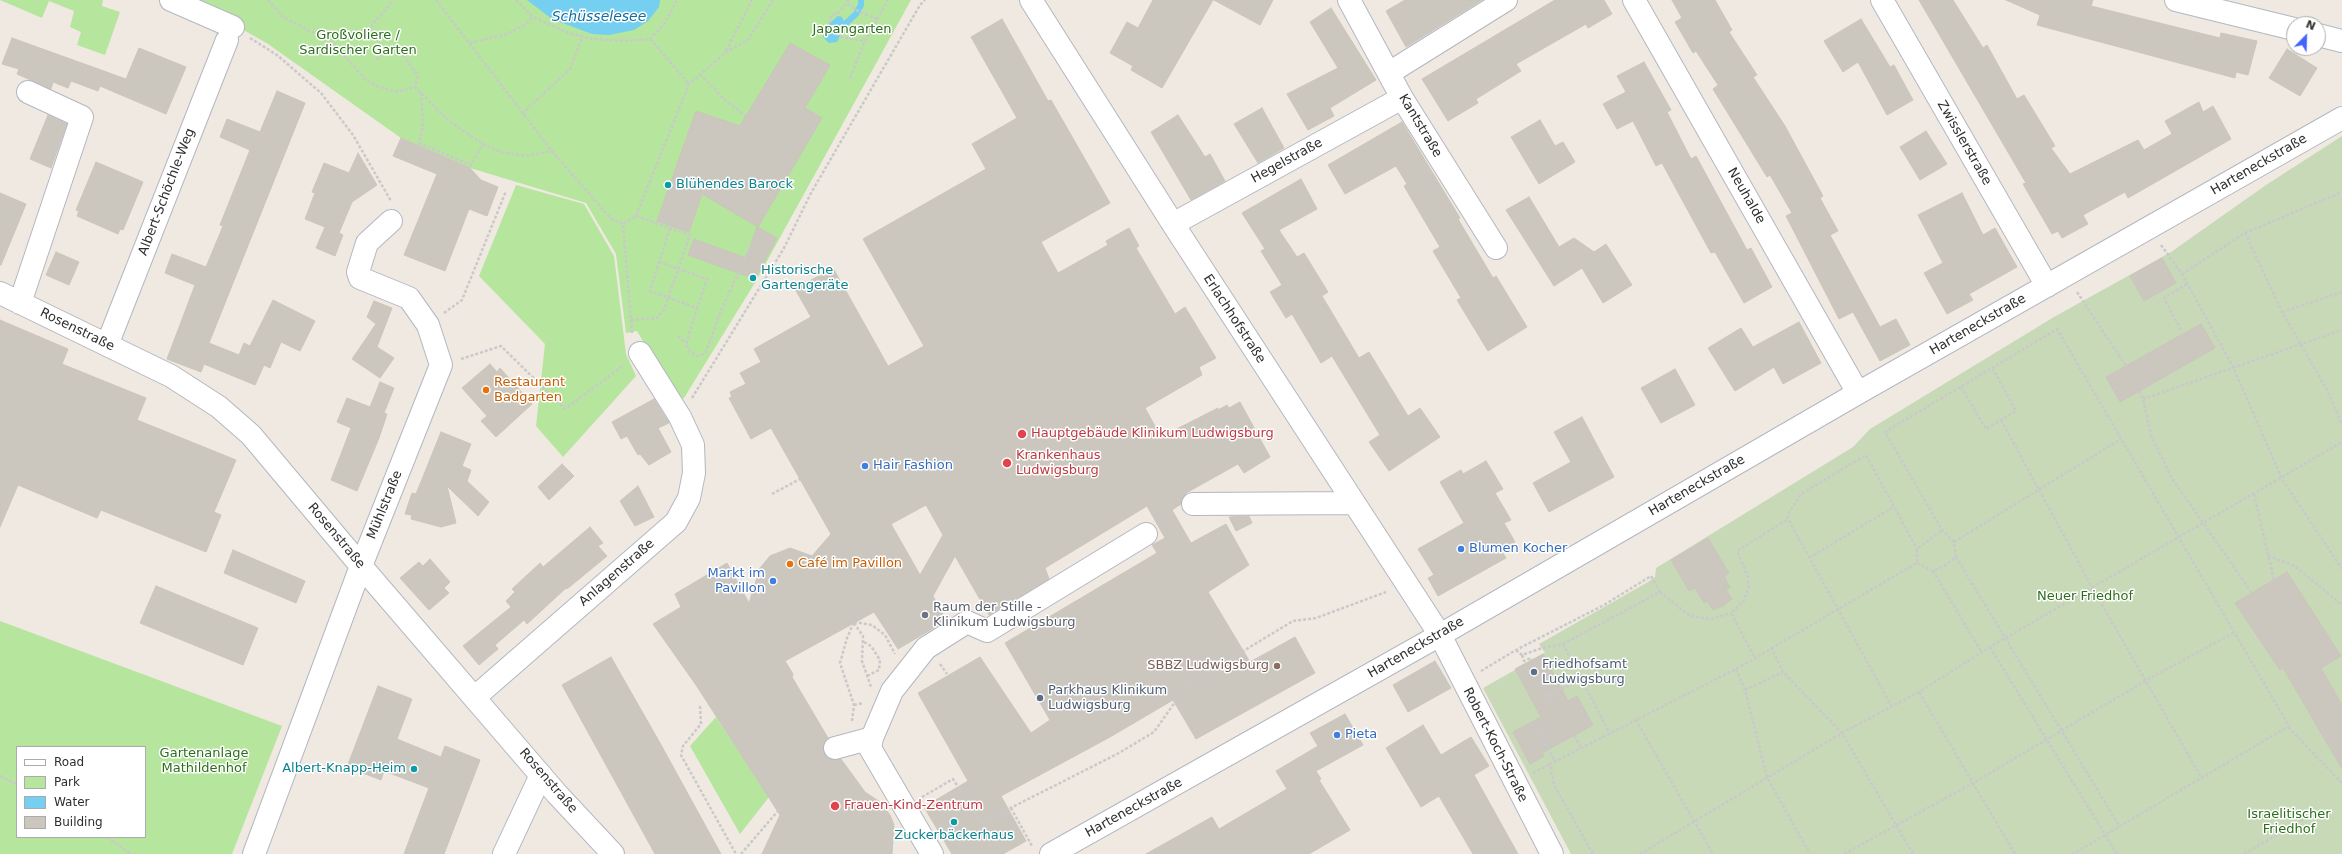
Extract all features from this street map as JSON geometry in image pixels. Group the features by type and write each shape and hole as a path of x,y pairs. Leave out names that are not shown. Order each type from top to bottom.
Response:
{"street":[{"path":"171,0 230,33"},
{"name":"Erlachhofstraße","path":"1031,0 1172,224 1440,635"},
{"name":"Kantstraße","path":"1350,0 1402,98 1496,248"},
{"path":"1389,73 1506,0"},
{"name":"Neuhalde","path":"1634,0 1858,393"},
{"name":"Zwisslerstraße","path":"1882,0 2047,286"},
{"path":"2176,0 2286,27"},
{"name":"Albert-Schöchle-Weg","path":"107,345 230,33"},
{"path":"2326,37 2342,41"},
{"path":"20,303 82,117 28,92"},
{"name":"Hegelstraße","path":"1172,224 1402,98"},
{"name":"Harteneckstraße","path":"1042,851 1440,635 1858,393 2342,118"},
{"path":"391,221 367,243 358,272 360,278 409,298 428,325 441,365"},
{"name":"Rosenstraße","path":"0,293 171,376 220,407 251,435 361,566 541,775 613,854"},
{"name":"Anlagenstraße","path":"475,697 676,522 689,498 694,473 692,445 680,417 640,353"},
{"name":"Mühlstraße","path":"254,854 361,566 441,365"},
{"path":"1193,504 1354,503"},
{"path":"932,854 870,748 872,738 892,691 926,648 967,622 987,631 1146,534"},
{"name":"Robert-Koch-Straße","path":"1440,635 1552,854"},
{"path":"835,748 872,738"},
{"path":"504,854 541,775"}],"path":[{"path":"268,0 283,17 333,43 358,73 376,86 397,92 415,87"},
{"path":"383,49 372,33 372,25 394,0"},
{"path":"436,0 470,43 522,114 552,151 611,219 623,224"},
{"path":"516,0 533,17 553,27 582,37 627,41 650,39 664,24 676,0"},
{"path":"726,52 752,0"},
{"path":"623,224 636,216 689,84 726,52 748,40 773,0"},
{"path":"850,78 865,41 888,0"},
{"path":"680,417 784,248 811,193 920,5 925,0"},
{"path":"865,41 840,37 829,22 832,15 837,14 840,8 849,2 864,14 877,19"},
{"path":"470,43 507,34 526,24 533,17"},
{"path":"230,33 277,55 321,93 353,135 392,202 391,221"},
{"path":"522,114 570,69 582,37"},
{"path":"650,39 689,84"},
{"path":"383,49 393,48 403,54 415,72 417,78 415,87"},
{"path":"377,60 383,49"},
{"path":"700,74 725,100 746,116"},
{"path":"415,87 449,121 483,144 501,152 525,156 552,151"},
{"path":"421,93 423,126 419,143 471,166 483,144"},
{"path":"428,325 462,300 506,191"},
{"path":"2182,274 2245,233 2342,192"},
{"path":"631,320 657,318 664,310 690,235 636,216"},
{"path":"441,365 501,346 565,409 640,353 632,332 623,224"},
{"path":"670,228 650,291 697,308"},
{"path":"2149,228 2182,274 2233,367 2282,479 2341,564 2342,569"},
{"path":"2245,233 2282,312 2300,346 2327,390 2342,425"},
{"path":"678,336 686,344 690,352 698,356 705,354 721,311 751,244"},
{"path":"660,262 707,279 686,344"},
{"path":"2066,275 2126,366"},
{"path":"2181,330 2164,298 2187,284"},
{"path":"2282,312 2342,292"},
{"path":"2120,827 1956,557 1954,542 1942,530 1884,432 1993,369 2057,329 2178,538 2235,632 2288,727 2342,783"},
{"path":"2143,399 2233,367 2300,346 2342,330"},
{"path":"1961,387 1986,429 2016,411 1993,369"},
{"path":"2139,392 2143,399 2151,435 2171,477 2202,524 2252,592"},
{"path":"2001,420 2093,589 2147,680 2201,777"},
{"path":"1954,542 2039,491 2121,438"},
{"path":"1640,854 1694,823 1767,777 1842,733 1919,692 1990,647 2282,479 2342,442"},
{"path":"1892,707 1788,519 1788,514 1801,494 1866,455 1918,549 1917,563"},
{"path":"772,494 800,479"},
{"path":"2254,494 2274,580"},
{"path":"1810,558 1894,506"},
{"path":"1532,660 1531,658 1524,661 1522,654 1516,650 1604,605 1651,576 1660,592 1690,616 1711,619 1731,613 1743,602 1749,588 1748,577 1737,551 1788,519"},
{"path":"1918,549 1942,530"},
{"path":"2268,556 2295,566 2342,605"},
{"path":"1933,571 1956,557"},
{"path":"1917,563 1933,571 1982,652"},
{"path":"1593,854 1554,785 1550,764 1736,669 1754,656 1838,610 1917,563"},
{"path":"904,807 953,779 981,823 1154,732 1186,685 1293,621 1316,618 1386,592"},
{"path":"1522,654 1563,644 1660,592"},
{"path":"1731,613 1754,656"},
{"path":"854,622 863,636 864,642 862,661 872,694"},
{"path":"1844,854 2048,741 2147,680 2235,632"},
{"path":"864,642 871,646 880,660 879,670 867,676"},
{"path":"1563,644 1610,734"},
{"path":"1771,647 1783,672 1842,733 1913,854"},
{"path":"1990,647 2117,854"},
{"path":"1736,669 1745,690 1767,777 1810,854"},
{"path":"1745,690 1783,672"},
{"path":"1547,696 1582,679"},
{"path":"1540,684 1555,708"},
{"path":"1919,692 2015,854"},
{"path":"700,706 702,724 683,746 680,755 736,854"},
{"path":"1636,720 1713,854"},
{"path":"2073,854 2288,727"},
{"path":"1531,732 1537,728 1555,761"},
{"path":"1574,736 1581,748"},
{"path":"1540,748 1546,744"},
{"path":"0,776 16,784"},
{"path":"741,854 784,805"},
{"path":"1011,808 1042,851"},
{"path":"2244,854 2316,812"},
{"path":"108,838 131,854"}],"green space":[{"path":"0,0 103,0 102,6 120,12 105,55 77,45 81,32 70,27 74,11 49,1 42,18"},
{"name":"Blühendes Barock","path":"182,0 911,0 756,281 684,398 677,399 637,331 626,333 616,254 586,203 470,168 401,138 268,44 233,24"},
{"name":"Neuer Friedhof","path":"2342,136 2342,854 1571,854 1483,688 1545,653 1539,644 1648,582 1655,577 1656,568 1853,447 1870,429 2054,317 2171,252 2266,185"},
{"path":"516,185 584,204 614,256 626,354 636,376 563,457 536,426 545,344 479,276"},
{"name":"Gartenanlage Mathildenhof","path":"0,621 282,726 232,854 0,854"},
{"path":"716,717 769,797 740,834 690,746"}],"water":[{"name":"Schüsselesee","path":"527,0 660,0 659,7 648,21 634,30 609,35 592,34 552,19"},
{"path":"838,16 842,17 845,24 837,42 829,43 823,37 825,27"}],"building":[{"path":"1153,0 1213,0 1162,88 1131,70 1133,66 1110,53 1127,22 1138,28"},
{"path":"1214,0 1273,0 1260,25"},
{"path":"1405,0 1482,0 1406,47 1386,11"},
{"path":"1555,0 1604,0 1612,14 1588,28 1586,24 1516,64 1521,71 1476,99 1478,103 1448,121 1422,79"},
{"path":"1672,0 1715,0 1732,30 1729,32 1757,75 1753,77 1785,126 1823,196 1820,198 1838,231 1830,235 1880,327 1896,319 1910,345 1880,361 1853,312 1839,319 1786,216 1792,213 1770,175 1767,177 1713,89 1718,85 1696,51 1693,53 1675,22 1682,18"},
{"path":"1919,0 1953,0 1983,48 1987,45 2017,99 2024,95 2055,146 2051,148 2070,174 2138,140 2144,150 2172,134 2165,121 2199,102 2203,112 2213,106 2231,139 2128,198 2125,192 2083,215 2088,224 2062,238 2058,231 2052,234 2023,184 2026,183"},
{"path":"2006,0 2093,0 2091,6 2220,38 2221,33 2257,41 2248,75 2236,72 2235,78 2037,25 2040,15"},
{"path":"1331,8 1376,80 1330,108 1334,116 1308,130 1287,94 1338,68 1310,22"},
{"name":"Hauptgebäude Klinikum Ludwigsburg","path":"1002,19 1048,101 1051,100 1110,203 1041,242 1058,273 1108,245 1106,241 1129,228 1139,246 1136,248 1175,314 1185,307 1216,358 1199,367 1202,375 1145,408 1161,437 1218,408 1218,410 1227,405 1229,408 1240,402 1270,457 1244,473 1238,464 1186,493 1181,504 1172,510 1191,543 1226,524 1249,565 1208,592 1250,662 1295,637 1315,673 1196,739 1173,700 1110,737 1001,796 1026,841 1003,854 952,854 924,807 968,781 918,693 980,657 1031,733 1050,720 1005,643 1157,553 1152,545 1165,538 1147,506 1045,568 1049,579 989,615 955,556 933,596 946,620 937,626 898,649 874,612 785,661 793,674 792,677 828,738 823,745 826,757 832,760 841,759 865,792 880,802 890,815 894,825 892,854 762,854 780,815 696,685 653,624 681,607 675,594 727,563 749,603 760,568 770,556 790,548 812,556 831,534 771,428 751,439 729,398 732,397 730,392 746,384 740,373 761,362 754,349 811,317 795,289 833,268 888,366 924,346 863,239 986,169 972,144 1017,118 971,37","holes":["926,505 943,535 920,575 891,524"]},
{"path":"1861,19 1890,67 1894,65 1913,100 1887,115 1858,62 1843,72 1824,41"},
{"path":"12,38 126,79 139,48 186,67 166,114 100,86 98,91 71,81 68,88 53,82 51,89 17,74 19,69 2,64"},
{"path":"790,43 830,65 805,108 822,118 758,227 702,194 689,232 657,221 696,111 740,126"},
{"path":"2286,51 2286,56 2298,56 2317,68 2300,96 2269,78"},
{"path":"1644,62 1671,110 1667,112 1691,159 1696,156 1747,250 1751,248 1772,287 1744,303 1715,252 1711,253 1662,163 1656,166 1633,121 1617,129 1603,104 1626,92 1617,76"},
{"path":"277,91 305,103 209,343 239,355 244,343 250,346 273,300 315,321 300,351 281,342 270,368 264,365 255,385 204,364 201,372 167,359 195,285 165,273 172,254 206,267 223,226 220,225 250,150 220,137 227,119 260,132"},
{"path":"1262,108 1284,148 1258,163 1234,124"},
{"path":"48,115 67,124 51,168 30,159"},
{"path":"1178,115 1205,157 1210,154 1225,181 1191,200 1151,132"},
{"path":"1540,120 1555,146 1563,142 1575,162 1539,184 1511,137"},
{"path":"1402,122 1460,218 1458,219 1493,278 1496,276 1527,327 1488,351 1457,300 1461,298 1433,251 1440,247 1404,186 1407,184 1396,166 1345,194 1328,165"},
{"path":"1926,131 1947,164 1920,180 1900,147"},
{"path":"401,138 470,168 481,180 498,187 487,216 469,209 445,271 404,255 437,174 393,156"},
{"path":"358,153 377,185 352,202 339,233 343,235 335,256 316,248 325,227 305,219 315,193 312,192 324,163 349,173"},
{"path":"96,162 143,182 123,230 120,229 118,234 77,216 79,211 76,210"},
{"path":"1301,179 1317,209 1279,230 1297,257 1304,253 1328,292 1322,296 1359,358 1369,352 1408,416 1420,408 1440,437 1389,471 1369,442 1380,435 1332,356 1321,363 1292,314 1286,318 1270,292 1282,285 1261,251 1265,249 1242,213"},
{"path":"0,193 26,204 1,265 0,265"},
{"path":"1962,193 1983,235 1995,228 2017,267 1969,294 1973,300 1947,314 1924,273 1943,263 1918,215"},
{"path":"1529,197 1559,247 1574,238 1594,252 1606,244 1632,285 1603,303 1582,268 1554,286 1506,210"},
{"path":"757,227 777,238 755,279 688,255 694,239 746,258"},
{"path":"56,252 79,262 69,285 46,275"},
{"path":"2162,258 2176,283 2144,301 2130,276"},
{"path":"374,301 392,308 377,347 394,358 380,378 352,359 376,324 367,317"},
{"path":"0,320 68,349 62,364 146,398 137,420 236,460 214,512 221,515 206,552 101,510 97,518 18,485 0,527"},
{"path":"1799,322 1821,363 1783,384 1774,367 1735,391 1708,348 1741,328 1753,347"},
{"path":"2201,324 2215,348 2120,402 2106,377"},
{"path":"490,364 497,372 500,368 532,404 496,437 481,421 487,416 462,388"},
{"path":"1675,369 1695,405 1661,423 1641,388"},
{"path":"380,382 394,388 384,413 387,414 379,438 357,491 331,480 351,428 337,422 347,398 370,407"},
{"path":"654,399 669,423 658,428 671,452 649,465 640,454 638,455 627,436 621,439 612,422"},
{"path":"1582,417 1614,477 1549,512 1533,483 1571,462 1554,432"},
{"path":"441,432 471,444 462,466 471,470 467,481 489,502 478,516 447,486 456,523 441,527 411,519 412,515 405,514 412,493 416,494"},
{"name":"Blumen Kocher","path":"1486,461 1503,489 1495,493 1511,520 1504,523 1515,542 1501,550 1506,558 1438,596 1428,578 1434,575 1418,549 1464,523 1440,482 1461,470 1463,474"},
{"path":"562,464 574,476 549,500 538,487"},
{"path":"638,486 654,517 635,526 620,501"},
{"path":"1249,516 1252,523 1236,531 1229,517"},
{"path":"590,527 603,543 598,546 607,556 567,589 566,588 527,624 524,620 495,645 498,649 479,665 463,646 511,607 506,601 515,592 512,589 540,563 543,567"},
{"path":"1708,538 1729,573 1724,576 1730,587 1726,590 1732,599 1723,606 1713,610 1707,601 1704,603 1695,588 1689,591 1671,560"},
{"path":"233,550 305,581 296,603 224,573"},
{"path":"430,559 450,582 444,588 449,593 429,610 400,578 419,562 423,566"},
{"path":"2287,572 2341,656 2321,668 2342,705 2342,769 2283,668 2280,670 2235,603"},
{"path":"156,586 258,628 243,665 140,623"},
{"path":"1543,654 1568,701 1577,696 1593,725 1542,753 1544,756 1530,764 1513,732 1541,717 1515,669"},
{"path":"611,657 721,854 655,854 562,685"},
{"path":"1435,661 1451,688 1408,712 1393,685"},
{"name":"Albert-Knapp-Heim","path":"378,686 412,699 397,739 441,757 445,746 480,760 444,854 404,854 429,788 384,771 381,780 347,767"},
{"path":"1345,714 1363,745 1316,771 1321,779 1319,780 1350,830 1309,854 1146,854 1212,817 1219,829 1287,789 1276,771 1318,746 1310,733"},
{"path":"1423,725 1441,755 1471,737 1489,766 1474,775 1518,854 1473,854 1439,796 1421,807 1386,748"}],"waterway":[{"path":"845,24 856,14 861,5 861,0"}],"place":[{"name":"Blühendes Barock","path":"668,185"},
{"name":"Historische Gartengeräte","path":"753,278"},
{"name":"Restaurant Badgarten","path":"486,390"},
{"name":"Hauptgebäude Klinikum Ludwigsburg","path":"1022,434"},
{"name":"Krankenhaus Ludwigsburg","path":"1007,463"},
{"name":"Hair Fashion","path":"865,466"},
{"name":"Blumen Kocher","path":"1461,549"},
{"name":"Café im Pavillon","path":"790,564"},
{"name":"Markt im Pavillon","path":"773,581"},
{"name":"Raum der Stille - Klinikum Ludwigsburg","path":"925,615"},
{"name":"SBBZ Ludwigsburg","path":"1277,666"},
{"name":"Friedhofsamt Ludwigsburg","path":"1534,672"},
{"name":"Parkhaus Klinikum Ludwigsburg","path":"1040,698"},
{"name":"Pieta","path":"1337,735"},
{"name":"Albert-Knapp-Heim","path":"414,769"},
{"name":"Frauen-Kind-Zentrum","path":"835,806"},
{"name":"Zuckerbäckerhaus","path":"954,822"}],"park label":[{"name":"Japangarten","path":"852,30"},
{"name":"Großvoliere / Sardischer Garten","path":"358,44"},
{"name":"Israelitischer Friedhof","path":"2289,822"}]}
